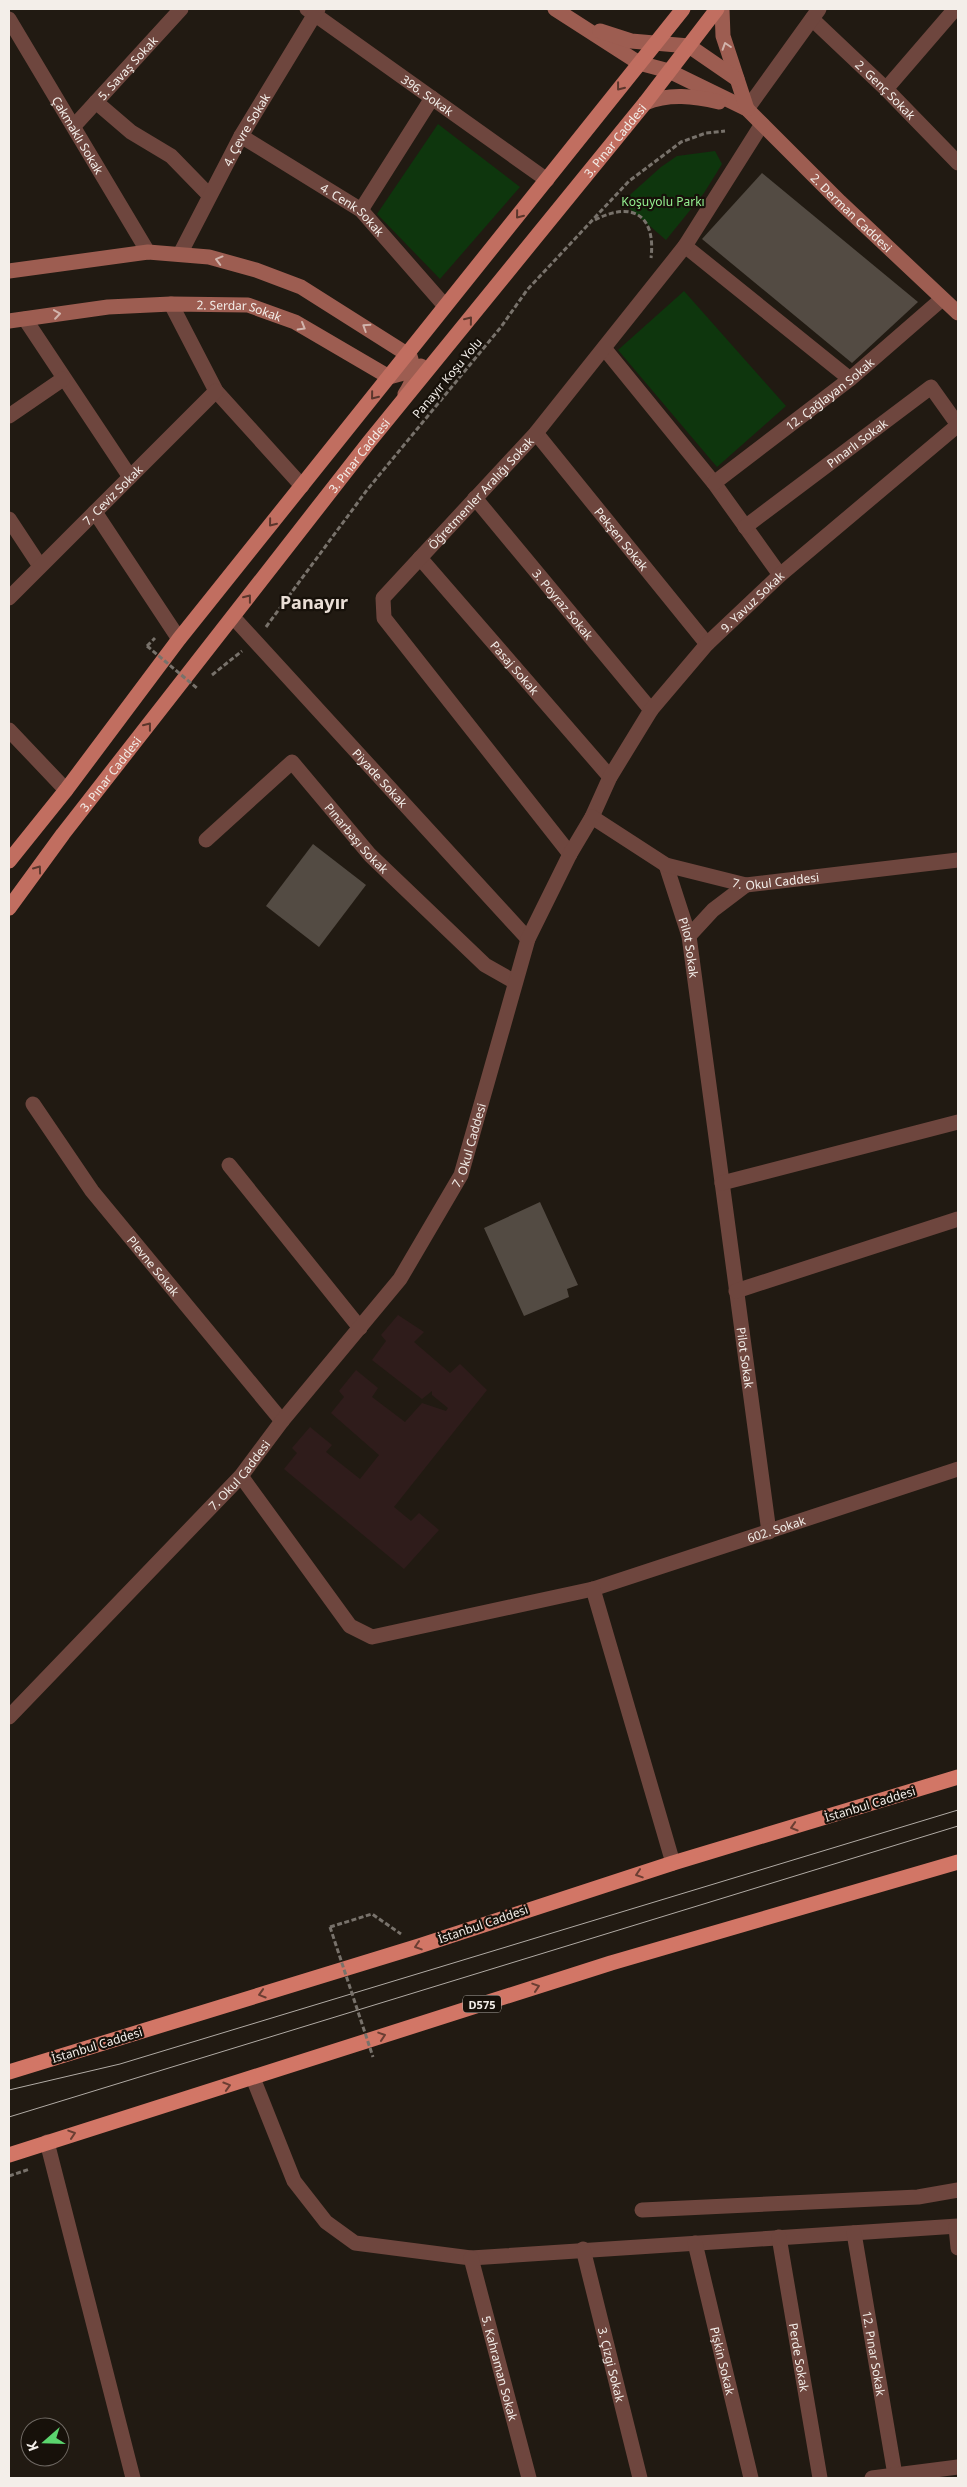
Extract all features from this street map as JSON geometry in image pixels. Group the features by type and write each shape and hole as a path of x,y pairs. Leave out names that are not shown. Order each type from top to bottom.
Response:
{"highway":[{"name":"İstanbul Caddesi","path":"9,2072 419,1946 673,1863 958,1777"},
{"name":"D575","path":"9,2155 611,1963 958,1862"}],"main road":[{"path":"555,9 639,63 669,71 747,109"},
{"path":"10,856 66,790 179,639 683,9"},
{"name":"3. Pınar Caddesi","path":"9,908 64,834 369,442 645,103 717,9"},
{"path":"722,9 723,36 747,109"},
{"path":"584,26 631,41 689,46 737,79"},
{"path":"645,103 656,98 676,96 702,98 747,109"},
{"name":"2. Derman Caddesi","path":"747,109 958,313"},
{"path":"9,271 148,252 209,257 301,287 410,356 415,370 409,388 369,442"},
{"name":"2. Serdar Sokak","path":"9,321 108,308 171,304 248,305 295,322 389,378"},
{"path":"389,378 415,370 448,346"}],"street":[{"name":"5. Savaş Sokak","path":"74,126 181,9"},
{"name":"396. Sokak","path":"313,11 547,180"},
{"name":"4. Çevre Sokak","path":"180,254 241,136 313,11"},
{"path":"747,109 815,14"},
{"name":"2. Genç Sokak","path":"815,14 958,162"},
{"path":"886,89 954,16"},
{"name":"Çakmaklı Sokak","path":"9,19 148,252"},
{"path":"361,210 432,98"},
{"path":"96,102 131,132 171,156 209,195"},
{"name":"Öğretmenler Aralığı Sokak","path":"570,854 384,618 382,598 536,432 604,348 685,246 762,124"},
{"name":"4. Cenk Sokak","path":"241,136 361,210 445,306"},
{"path":"685,246 850,379"},
{"name":"12. Çağlayan Sokak","path":"714,483 850,379 942,299"},
{"path":"171,304 216,391 302,486"},
{"path":"25,319 63,379 130,477"},
{"path":"604,348 714,483 780,575"},
{"path":"9,416 63,379"},
{"name":"Pınarlı Sokak","path":"745,527 931,387 958,425"},
{"name":"7. Ceviz Sokak","path":"9,598 216,391"},
{"name":"9. Yavuz Sokak","path":"592,816 610,777 651,710 707,644 780,575 958,425"},
{"name":"Pekşen Sokak","path":"536,432 707,644"},
{"name":"3. Poyraz Sokak","path":"475,498 651,710"},
{"path":"95,512 179,639"},
{"path":"9,519 40,566"},
{"name":"Pasaj Sokak","path":"420,558 610,777"},
{"name":"Piyade Sokak","path":"233,617 528,939"},
{"path":"9,730 66,790"},
{"name":"Pınarbaşı Sokak","path":"206,840 292,762 384,868 485,965 515,982"},
{"name":"7. Okul Caddesi","path":"9,1717 241,1476 282,1421 400,1279 461,1176 528,939 570,854 592,816 666,865 746,885 958,860"},
{"name":"Pilot Sokak","path":"666,865 690,936 768,1532"},
{"path":"690,936 713,910 746,885"},
{"name":"Plevne Sokak","path":"33,1104 92,1191 282,1421"},
{"path":"722,1183 958,1122"},
{"path":"229,1165 360,1328"},
{"path":"736,1291 958,1219"},
{"name":"602. Sokak","path":"241,1476 350,1626 372,1636 594,1589 958,1469"},
{"path":"594,1589 673,1863"},
{"path":"253,2078 294,2181 326,2222 355,2243 471,2258 584,2249 695,2244 957,2226 958,2248"},
{"path":"47,2142 133,2478"},
{"path":"642,2210 918,2197 958,2190"},
{"name":"12. Pınar Sokak","path":"854,2233 895,2475"},
{"name":"Perde Sokak","path":"779,2237 820,2478"},
{"name":"Pişkin Sokak","path":"695,2244 751,2478"},
{"name":"3. Çizgi Sokak","path":"584,2249 640,2478"},
{"name":"5. Kahraman Sokak","path":"471,2258 529,2478"},
{"path":"872,2478 958,2467"}],"path":[{"name":"Panayır Koşu Yolu","path":"212,674 255,641 361,498 411,434 501,327 527,290 629,181 681,142 706,133 725,131"},
{"path":"593,221 608,213 624,212 637,214 646,220 651,231 650,266"},
{"path":"147,646 198,689"},
{"path":"373,2057 330,1927 372,1914 419,1946"}],"shaded area":[{"path":"398,1315 424,1332 414,1342 450,1373 460,1364 487,1390 394,1507 411,1521 419,1513 439,1530 404,1569 284,1469 297,1453 292,1448 310,1427 332,1445 326,1452 360,1479 379,1455 331,1413 344,1397 339,1391 356,1370 378,1388 372,1397 405,1422 422,1403 446,1411 448,1408 432,1395 432,1391 422,1399 372,1360 386,1341 381,1335"}],"green space":[{"path":"438,124 520,187 440,279 377,214"},
{"name":"Koşuyolu Parkı","path":"715,151 722,164 704,193 666,240 622,202 661,167 677,156"},
{"path":"684,291 786,406 717,467 618,350"}],"building":[{"path":"762,173 918,302 852,363 702,239"},
{"path":"313,844 366,885 319,947 266,906"},
{"path":"540,1202 578,1285 567,1289 569,1297 524,1316 484,1228"}],"tram line":[{"path":"9,2090 120,2064 958,1810"},
{"path":"9,2117 958,1826"}],"district":[{"name":"Panayır","path":"314,602"}]}
